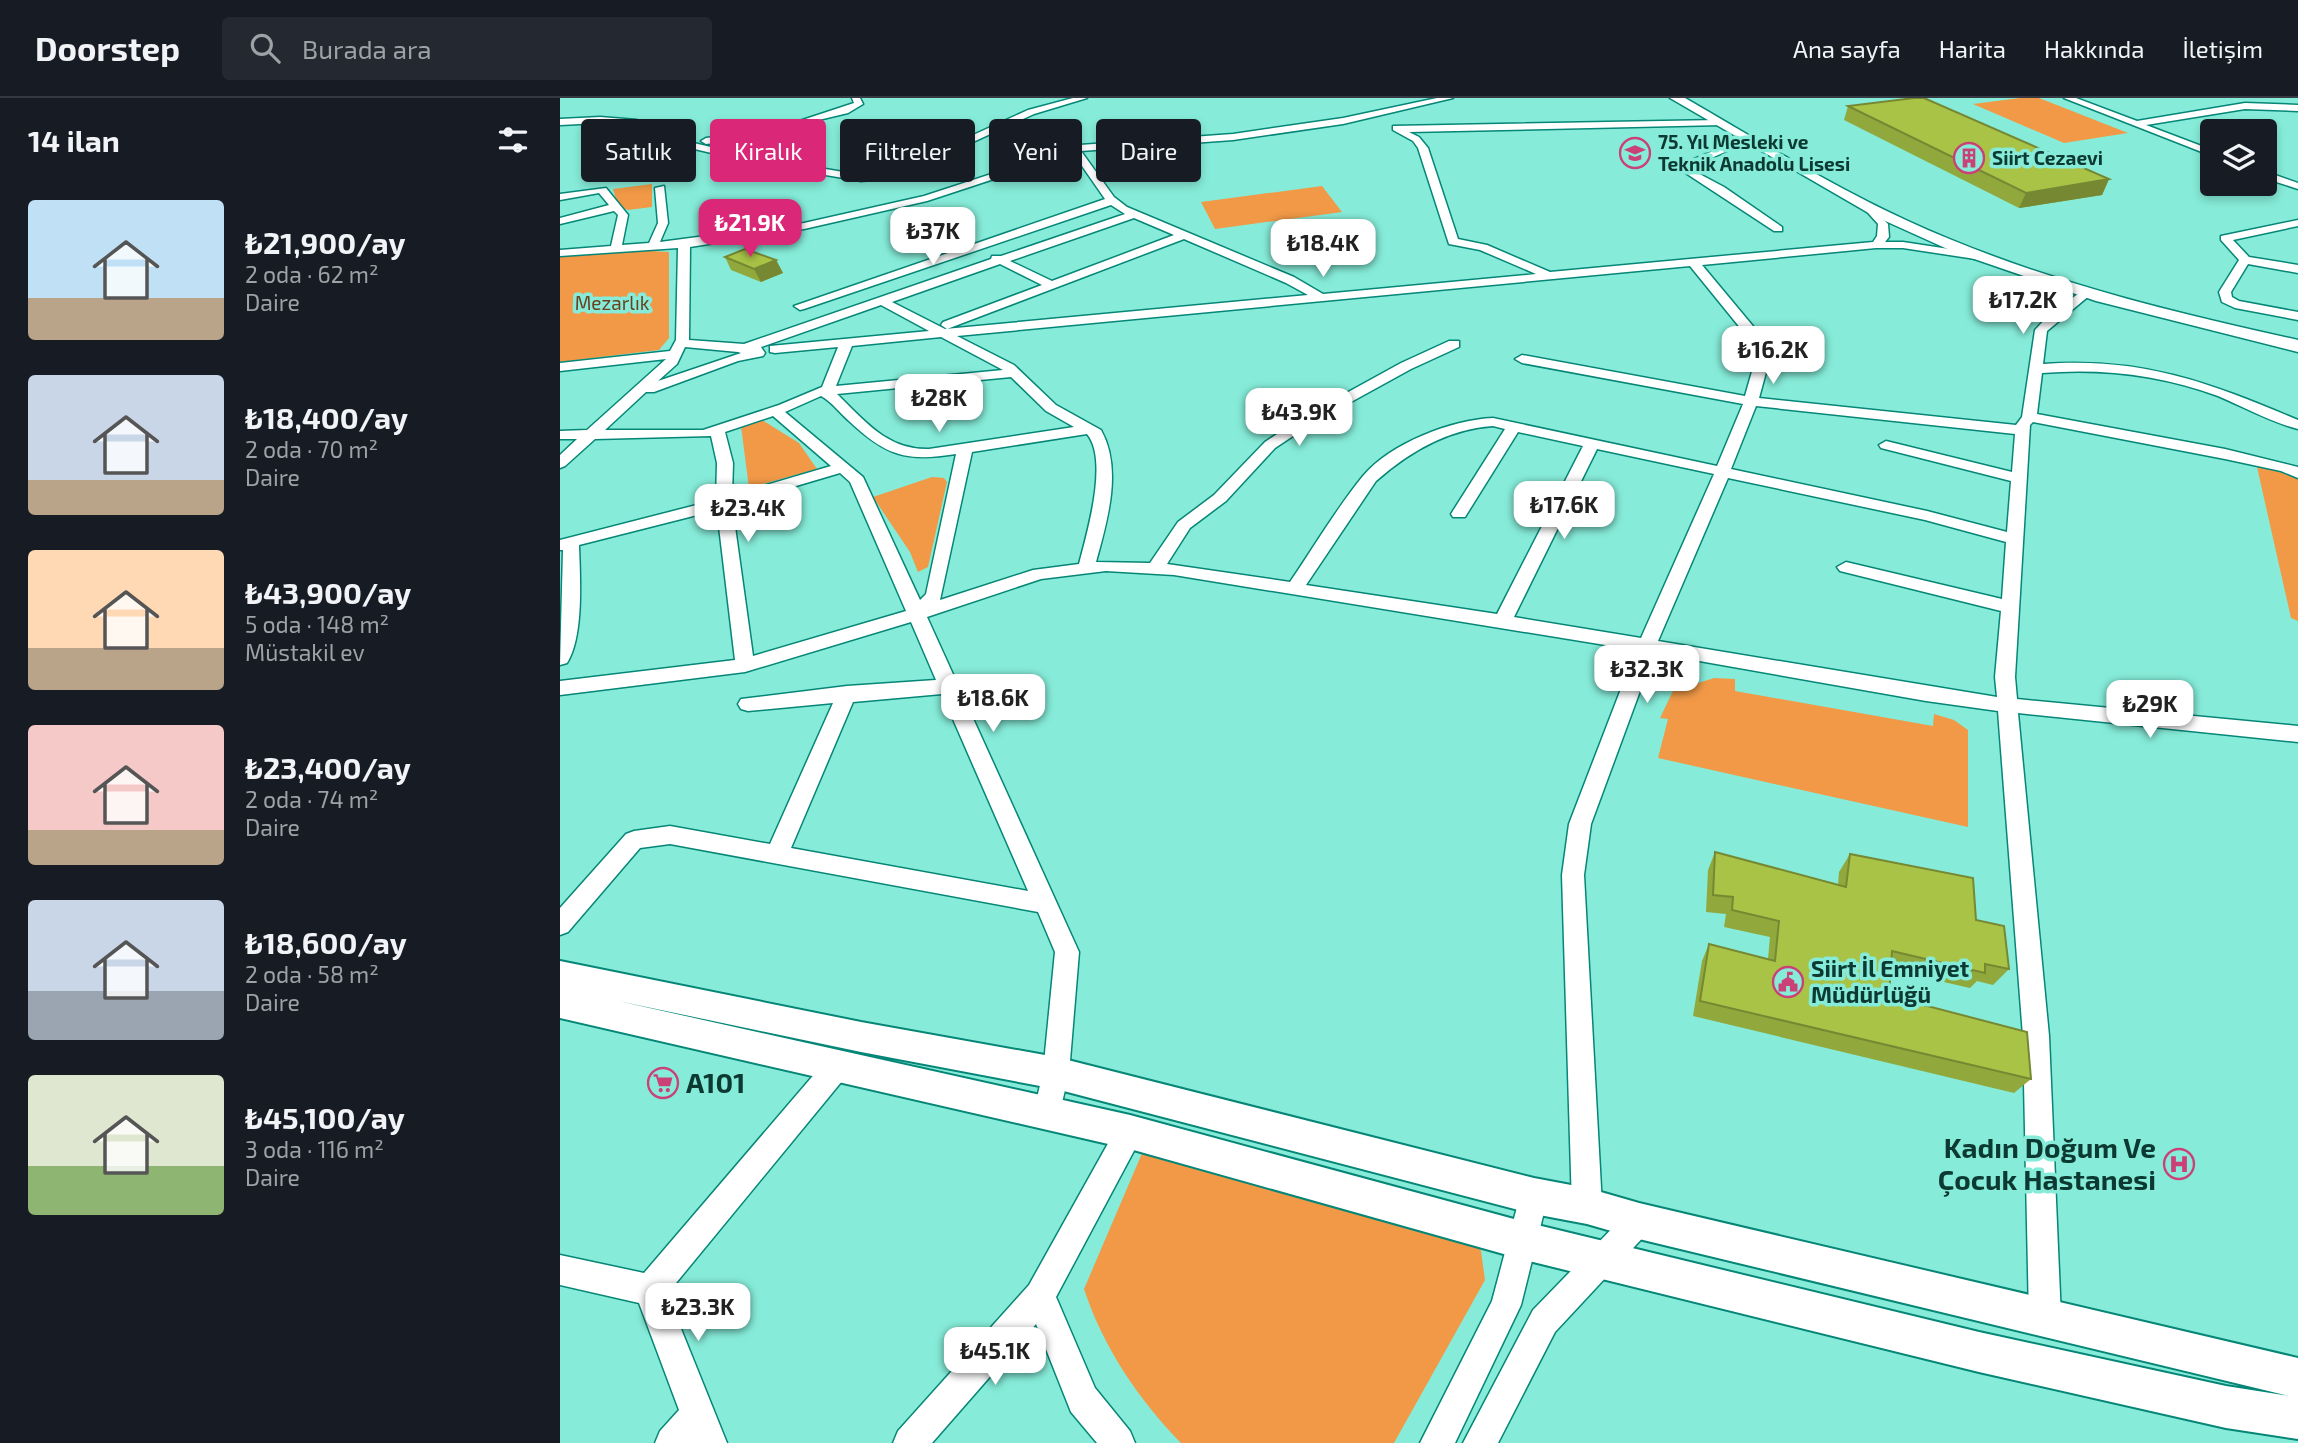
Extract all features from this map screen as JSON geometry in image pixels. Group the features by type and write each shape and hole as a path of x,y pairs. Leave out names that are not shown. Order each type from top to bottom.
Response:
{"highway":[{"path":"1676,98 1910,228 1983,257 2156,313 2298,346"},
{"path":"1694,98 1905,216 1972,245 2057,275 2168,308 2298,338"}],"main road":[{"path":"560,975 861,1037 1056,1073 1534,1196 1587,1206 1639,1221 2298,1378"},
{"path":"560,1003 1130,1132 1525,1241 1992,1355 2227,1407 2298,1418"}],"street":[{"path":"696,142 771,134 803,121 845,111 859,104 856,98"},
{"path":"696,146 754,160 861,178 877,178 904,171 1031,112 1083,98"},
{"path":"1082,148 1233,137 1331,123 1449,98"},
{"path":"2067,98 2200,148"},
{"path":"2135,124 2245,106 2298,108"},
{"path":"560,122 581,121"},
{"path":"1331,123 1372,126"},
{"path":"1386,127 1400,129 1719,123"},
{"path":"1400,129 1416,139 1423,148 1454,242 1483,247 1549,275"},
{"path":"1749,139 1695,162 1686,170 1720,189 1778,229"},
{"path":"1082,159 1112,200 1134,214 1290,280 1319,296"},
{"path":"573,217 567,225 563,253 684,244 804,226 867,213 927,198 989,177"},
{"path":"2277,179 2298,186"},
{"path":"653,246 663,223 660,187"},
{"path":"560,197 602,190 620,211 616,248"},
{"path":"800,306 1099,207 1112,200"},
{"path":"1866,205 1883,224 1883,237 1876,245"},
{"path":"649,211 662,209"},
{"path":"560,220 620,211 636,213"},
{"path":"743,349 1134,214"},
{"path":"2298,223 2225,238 2245,260 2298,269"},
{"path":"2278,227 2298,236"},
{"path":"940,331 1051,285 1184,235"},
{"path":"560,463 672,361 678,348 684,244"},
{"path":"560,367 678,348 775,349 940,331 1876,245 1903,245 1983,257"},
{"path":"973,248 1051,285"},
{"path":"2245,260 2225,292 2226,299 2235,304 2298,316"},
{"path":"1587,1206 1573,875 1580,824 1647,646 1723,473 1751,401 1764,354 1752,334 1693,262"},
{"path":"2045,1318 2036,1036 2004,677 2019,478 2041,330 2052,318 2087,292"},
{"path":"884,302 1009,368 1051,408 1096,433 1104,452 1100,514 1086,569"},
{"path":"827,392 847,342"},
{"path":"1155,569 1184,525 1220,498 1270,445 1306,421 1406,366 1454,344"},
{"path":"634,395 734,358 775,349"},
{"path":"1522,359 1751,401 1876,416 1999,426 2026,424 2225,454 2298,472"},
{"path":"2034,369 2081,365 2146,372 2207,388 2298,425"},
{"path":"560,435 704,434 818,393 1015,373"},
{"path":"827,392 857,421 904,454 929,454 1089,429"},
{"path":"774,410 857,480 1067,952 1056,1073 1047,1114"},
{"path":"1294,589 1370,478 1382,466 1457,428 1476,422 1514,427 1927,516 2014,539"},
{"path":"1459,514 1514,427"},
{"path":"717,429 725,463 723,502 745,665"},
{"path":"1503,622 1592,444"},
{"path":"1886,445 2019,478"},
{"path":"917,614 934,596 965,448"},
{"path":"560,658 564,652 571,592 566,544 697,512 841,468"},
{"path":"560,688 745,665 1039,575 1106,566 1155,569 1294,589 1832,679 2007,705 2298,734"},
{"path":"1846,567 2010,607"},
{"path":"748,704 847,693 949,686"},
{"path":"777,855 847,693"},
{"path":"560,925 634,840 670,835 1046,904"},
{"path":"650,1290 838,1066"},
{"path":"910,1443 1040,1296 1130,1132"},
{"path":"1437,1443 1506,1305 1525,1241 1534,1196"},
{"path":"1480,1443 1544,1321 1639,1221"},
{"path":"560,1270 650,1290"},
{"path":"650,1290 703,1429 672,1443"},
{"path":"1040,1296 1083,1400 1118,1443"}],"green space":[{"path":"2039,98 2128,133 2064,143 1973,104"},
{"path":"652,184 652,207 628,210 618,206 613,189"},
{"path":"1322,186 1342,212 1215,229 1201,202"},
{"name":"Mezarlık","path":"634,250 669,252 669,338 659,350 560,362 560,255"},
{"path":"762,420 799,443 817,469 749,488 741,426"},
{"path":"2257,467 2285,471 2298,479 2298,621 2291,618"},
{"path":"932,477 944,478 947,482 928,567 918,572 910,552 873,497"},
{"path":"1714,678 1735,679 1735,691 1933,726 1934,714 1954,720 1968,730 1968,827 1658,758 1668,719 1660,718 1673,691"},
{"path":"1143,1151 1475,1235 1481,1251 1485,1280 1394,1443 1181,1443 1150,1409 1112,1352 1084,1289"}],"building":[{"path":"1924,98 2109,179 2026,193 1848,106"},
{"path":"745,249 776,260 754,269 725,257"},
{"name":"Siirt İl Emniyet Müdürlüğü","path":"1715,852 1846,887 1850,854 1973,878 1976,920 2004,926 2009,969 1985,964 1985,973 1892,951 1889,996 2027,1032 2031,1079 1700,1001 1709,944 1775,961 1779,921 1732,910 1733,897 1713,895"}],"place":[{"name":"75. Yıl Mesleki ve Teknik Anadolu Lisesi","path":"1635,153"},
{"name":"Siirt Cezaevi","path":"1969,158"},
{"name":"Siirt İl Emniyet Müdürlüğü","path":"1788,982"},
{"name":"A101","path":"663,1083"},
{"name":"Kadın Doğum Ve Çocuk Hastanesi","path":"2179,1164"}]}
